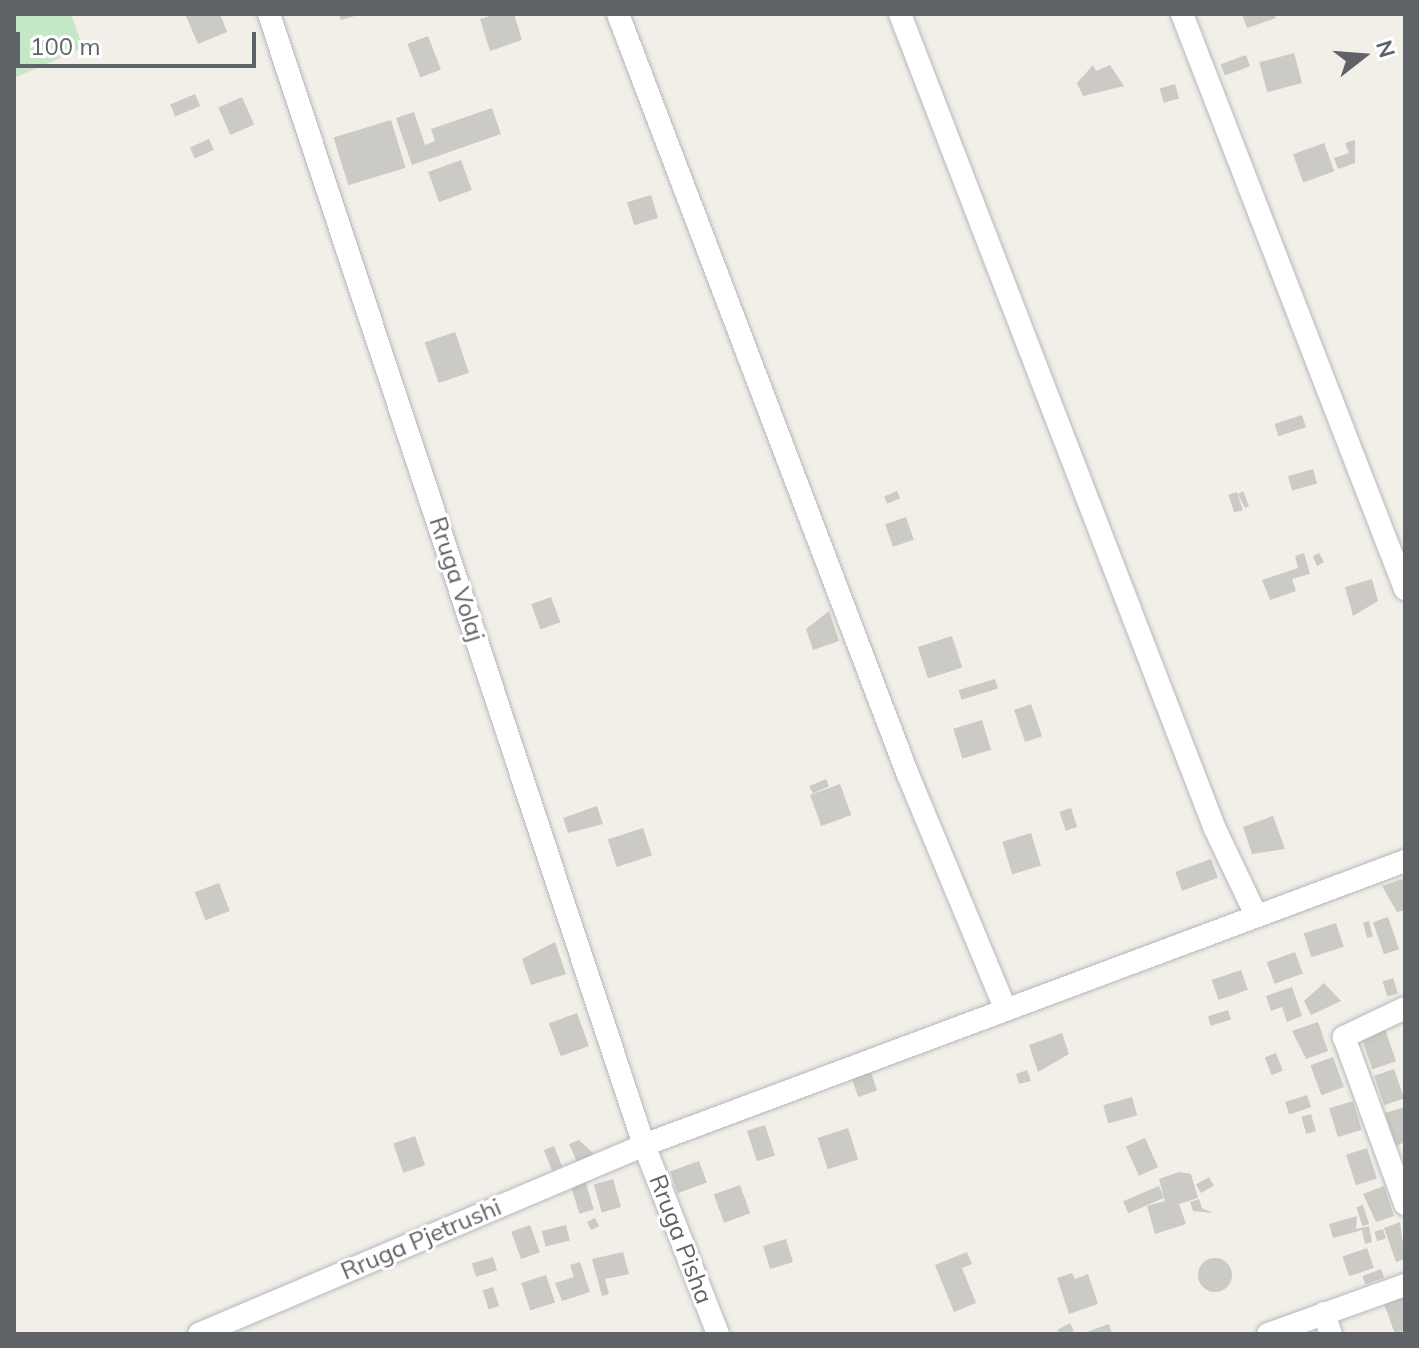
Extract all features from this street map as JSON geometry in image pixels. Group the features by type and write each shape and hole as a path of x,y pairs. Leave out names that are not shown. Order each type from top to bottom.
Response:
{"street":[{"name":"Rruga Volaj","path":"269,14 644,1145"},
{"path":"618,14 908,775 1005,1008"},
{"path":"900,14 1221,843 1256,915"},
{"path":"1182,14 1405,589"},
{"name":"Rruga Pjetrushi","path":"199,1334 644,1145 1405,861"},
{"path":"1405,1008 1344,1037 1405,1204"},
{"name":"Rruga Pisha","path":"644,1145 718,1334"},
{"path":"1268,1334 1328,1324 1405,1285"}],"green space":[{"path":"14,14 71,14 83,48 14,78"}],"building":[{"path":"185,14 220,14 227,32 198,44"},
{"path":"338,14 357,14 358,15 341,20"},
{"path":"495,14 514,14 522,40 490,51 480,19"},
{"path":"1242,14 1274,14 1276,18 1247,28"},
{"path":"428,36 441,70 420,77 407,44"},
{"path":"1294,53 1302,83 1267,92 1259,62"},
{"path":"1246,55 1250,66 1225,76 1221,64"},
{"path":"1093,65 1096,71 1110,65 1124,86 1083,96 1077,83"},
{"path":"1175,84 1179,98 1164,103 1160,88"},
{"path":"195,94 200,106 175,117 170,105"},
{"path":"242,97 254,124 230,135 218,108"},
{"path":"492,108 501,134 412,165 396,118 414,112 425,145 435,141 431,129"},
{"path":"391,120 406,168 348,185 334,138"},
{"path":"209,139 214,150 195,159 190,148"},
{"path":"1355,140 1355,163 1338,169 1334,158 1349,153 1345,143"},
{"path":"1324,143 1334,171 1303,182 1293,154"},
{"path":"461,160 472,190 439,202 428,172"},
{"path":"651,195 658,218 634,225 627,202"},
{"path":"455,332 469,373 439,383 425,342"},
{"path":"1302,415 1306,427 1278,436 1274,424"},
{"path":"1313,469 1317,483 1292,491 1288,476"},
{"path":"897,491 900,498 887,504 884,496"},
{"path":"1243,491 1249,506 1245,508 1238,494"},
{"path":"1237,492 1243,510 1234,513 1228,495"},
{"path":"906,517 914,540 893,547 885,524"},
{"path":"1304,553 1310,574 1292,579 1296,591 1270,600 1262,580 1298,568 1295,556"},
{"path":"1319,553 1324,562 1317,566 1313,556"},
{"path":"1372,579 1378,601 1353,616 1345,587"},
{"path":"551,597 560,622 541,630 531,604"},
{"path":"829,611 839,641 813,650 806,629"},
{"path":"952,636 962,667 928,679 918,647"},
{"path":"995,679 998,689 962,700 959,690"},
{"path":"1031,704 1042,736 1025,742 1014,710"},
{"path":"982,720 991,750 962,758 953,729"},
{"path":"826,779 829,786 813,793 809,786"},
{"path":"840,784 851,815 821,826 810,795"},
{"path":"597,806 603,824 568,833 563,818"},
{"path":"1071,808 1077,827 1066,831 1060,812"},
{"path":"1273,816 1285,849 1252,854 1243,827"},
{"path":"643,828 652,856 617,867 608,839"},
{"path":"1031,833 1041,866 1012,874 1002,842"},
{"path":"1211,859 1218,878 1182,891 1175,872"},
{"path":"1405,878 1405,910 1397,912 1382,886"},
{"path":"219,883 230,911 205,920 195,892"},
{"path":"1388,917 1399,949 1384,954 1373,922"},
{"path":"1369,921 1373,937 1367,938 1363,922"},
{"path":"1336,923 1344,947 1311,957 1304,934"},
{"path":"555,942 566,974 531,985 522,959"},
{"path":"1295,952 1303,974 1275,984 1267,962"},
{"path":"1241,970 1248,990 1219,1000 1212,980"},
{"path":"1393,978 1398,993 1387,997 1383,981"},
{"path":"1324,983 1341,1001 1311,1015 1304,1001"},
{"path":"1292,987 1302,1016 1287,1022 1282,1007 1271,1011 1266,996"},
{"path":"1228,1010 1231,1020 1211,1026 1208,1016"},
{"path":"577,1013 589,1046 561,1056 549,1023"},
{"path":"1318,1022 1328,1051 1306,1059 1292,1031"},
{"path":"1385,1029 1396,1061 1372,1069 1361,1037"},
{"path":"1062,1033 1069,1054 1038,1072 1029,1045"},
{"path":"1276,1053 1283,1071 1272,1075 1265,1057"},
{"path":"1333,1057 1344,1087 1321,1095 1310,1065"},
{"path":"868,1064 877,1090 858,1097 849,1071"},
{"path":"1394,1069 1404,1098 1384,1105 1374,1076"},
{"path":"1027,1070 1031,1081 1019,1084 1016,1074"},
{"path":"1307,1095 1311,1107 1289,1114 1285,1102"},
{"path":"1132,1097 1137,1115 1108,1124 1103,1105"},
{"path":"1353,1101 1362,1130 1338,1137 1329,1108"},
{"path":"1405,1107 1405,1142 1396,1146 1385,1113"},
{"path":"1311,1114 1316,1131 1306,1134 1301,1117"},
{"path":"765,1125 775,1155 757,1161 747,1131"},
{"path":"848,1128 858,1159 828,1169 818,1138"},
{"path":"415,1136 425,1165 403,1173 393,1143"},
{"path":"1145,1138 1158,1167 1139,1176 1126,1147"},
{"path":"579,1140 594,1154 577,1162 569,1144"},
{"path":"554,1146 562,1166 552,1171 544,1150"},
{"path":"1367,1148 1377,1178 1356,1185 1346,1155"},
{"path":"699,1161 707,1183 678,1193 670,1172"},
{"path":"1179,1172 1191,1174 1198,1198 1179,1204 1186,1224 1155,1234 1147,1206 1165,1201 1159,1179"},
{"path":"583,1174 594,1209 579,1214 569,1178"},
{"path":"1209,1177 1214,1186 1201,1193 1196,1184"},
{"path":"613,1179 621,1207 602,1212 594,1185"},
{"path":"740,1185 750,1213 724,1223 714,1195"},
{"path":"1159,1186 1164,1198 1128,1213 1123,1201"},
{"path":"1384,1186 1394,1216 1376,1222 1363,1194"},
{"path":"1199,1199 1202,1208 1213,1213 1193,1211 1190,1202"},
{"path":"1363,1205 1369,1224 1363,1226 1356,1207"},
{"path":"1357,1216 1356,1229 1369,1226 1372,1242 1365,1244 1362,1230 1333,1238 1329,1224"},
{"path":"595,1218 599,1226 591,1230 587,1222"},
{"path":"1400,1222 1405,1259 1396,1262 1384,1228"},
{"path":"530,1225 540,1252 521,1259 511,1232"},
{"path":"566,1225 570,1241 546,1247 542,1231"},
{"path":"1383,1229 1386,1239 1377,1241 1374,1232"},
{"path":"786,1239 793,1262 770,1269 763,1246"},
{"path":"1367,1248 1374,1268 1349,1276 1342,1256"},
{"path":"623,1252 629,1274 605,1279 609,1294 602,1296 592,1259"},
{"path":"967,1252 972,1264 962,1268 976,1303 954,1312 935,1265"},
{"path":"493,1257 497,1270 476,1277 472,1263"},
{"path":"1215,1258 1227,1263 1232,1275 1227,1287 1215,1292 1203,1287 1198,1275 1203,1263"},
{"path":"580,1262 590,1292 562,1301 555,1283 574,1277 570,1265"},
{"path":"1381,1269 1384,1277 1366,1285 1362,1276"},
{"path":"1072,1273 1075,1279 1088,1274 1098,1304 1069,1314 1057,1278"},
{"path":"546,1275 555,1303 530,1311 521,1283"},
{"path":"493,1287 499,1306 489,1309 483,1290"},
{"path":"1405,1293 1405,1330 1395,1334 1383,1301"},
{"path":"1070,1323 1074,1331 1060,1334 1057,1330"},
{"path":"1109,1324 1112,1334 1081,1334"}]}
